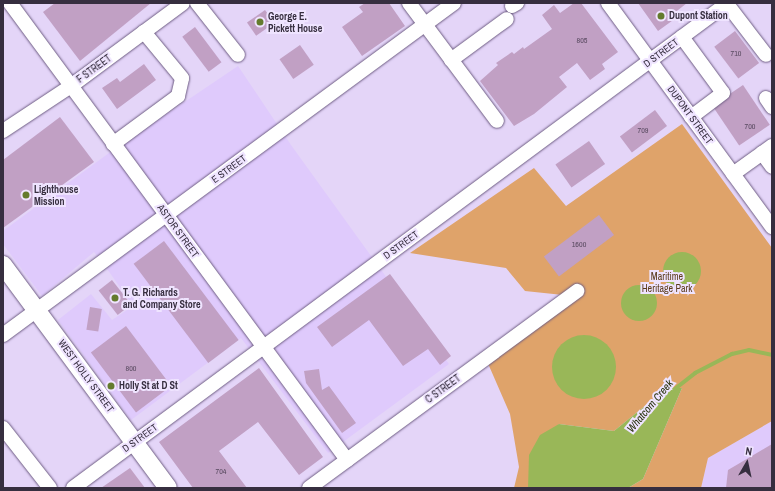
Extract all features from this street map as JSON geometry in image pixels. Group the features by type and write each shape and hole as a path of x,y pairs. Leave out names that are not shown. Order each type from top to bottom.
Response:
{"main road":[{"name":"WEST HOLLY STREET","path":"3,265 168,488"}],"street":[{"name":"ASTOR STREET","path":"10,3 347,460"},
{"name":"F STREET","path":"3,131 71,86 183,3"},
{"path":"197,3 238,55"},
{"path":"409,3 497,121"},
{"name":"E STREET","path":"3,335 454,3"},
{"name":"DUPONT STREET","path":"608,3 772,227"},
{"path":"728,3 766,55"},
{"name":"D STREET","path":"73,488 728,3"},
{"path":"452,60 512,9"},
{"path":"113,144 178,96 182,78 144,32"},
{"path":"682,37 723,93 691,117"},
{"path":"733,174 767,150 772,167"},
{"name":"C STREET","path":"309,488 576,291"},
{"path":"3,428 50,488"}],"shaded area":[{"path":"238,66 291,145 449,364 328,453 241,338 131,420 58,320 91,294 112,320 133,306 110,273 94,252 42,296 3,244 3,231 109,153"},
{"path":"772,421 772,488 701,488 708,458"}],"green space":[{"name":"Maritime Heritage Park","path":"682,124 772,248 772,421 708,458 701,488 628,488 643,479 682,388 667,388 614,431 559,424 528,488 514,488 519,467 510,414 483,352 563,295 525,291 506,268 410,253 534,168 566,206"}],"water":[{"path":"682,252 692,255 698,261 701,271 698,281 692,287 682,290 672,287 666,281 663,271 666,261 672,255"},
{"path":"643,285 652,290 656,296 656,310 652,316 643,321 635,321 626,316 622,310 621,299 626,290 632,286"},
{"path":"578,335 590,335 607,344 614,355 616,367 614,379 607,390 590,399 578,399 566,394 557,385 552,373 552,361 557,349 566,340"},
{"path":"667,388 682,388 643,479 628,488 528,488 529,455 540,435 559,424 614,431"}],"building":[{"path":"55,3 151,3 80,61 43,12"},
{"path":"365,3 389,3 405,26 362,56 342,27 363,12 359,7"},
{"path":"574,3 581,3 618,52 602,64 605,69 590,80 577,63 559,77 567,87 534,114 514,126 480,81 498,65 496,63 512,52 514,54 523,47 524,49 552,29 542,15 554,5 560,13"},
{"name":"Dupont Station","path":"638,3 687,3 673,14 676,18 658,31"},
{"name":"George E. Pickett House","path":"265,10 274,23 256,36 247,23"},
{"path":"195,27 221,62 209,72 182,37"},
{"path":"735,31 759,63 738,79 714,47"},
{"path":"300,45 314,65 293,79 280,59"},
{"path":"144,64 156,80 117,109 102,88 117,78 120,82"},
{"path":"743,85 770,125 739,145 712,106"},
{"path":"655,110 667,126 632,152 620,136"},
{"name":"Lighthouse Mission","path":"60,117 94,162 3,228 3,160"},
{"path":"589,141 605,164 571,187 555,165"},
{"path":"599,215 614,235 559,276 544,257"},
{"path":"164,241 239,340 208,363 134,264"},
{"path":"390,274 451,356 440,365 428,349 403,366 369,320 332,347 317,327"},
{"name":"T. G. Richards and Company Store","path":"112,280 131,304 118,315 99,290"},
{"path":"90,307 102,309 98,332 86,330"},
{"path":"126,326 171,386 136,412 91,352"},
{"path":"259,368 323,457 299,475 258,422 219,451 247,488 193,488 159,442"},
{"path":"319,369 322,390 329,386 356,423 342,433 306,383 304,371"},
{"path":"772,444 772,488 726,488 728,470"},
{"path":"130,468 145,488 101,488"}],"waterway":[{"name":"Whatcom Creek","path":"671,392 695,373 732,354 749,350 772,355"}],"place":[{"name":"Dupont Station","path":"661,16"},
{"name":"George E. Pickett House","path":"260,22"},
{"name":"Lighthouse Mission","path":"26,195"},
{"name":"T. G. Richards and Company Store","path":"115,298"},
{"name":"Holly St at D St","path":"111,386"}]}
